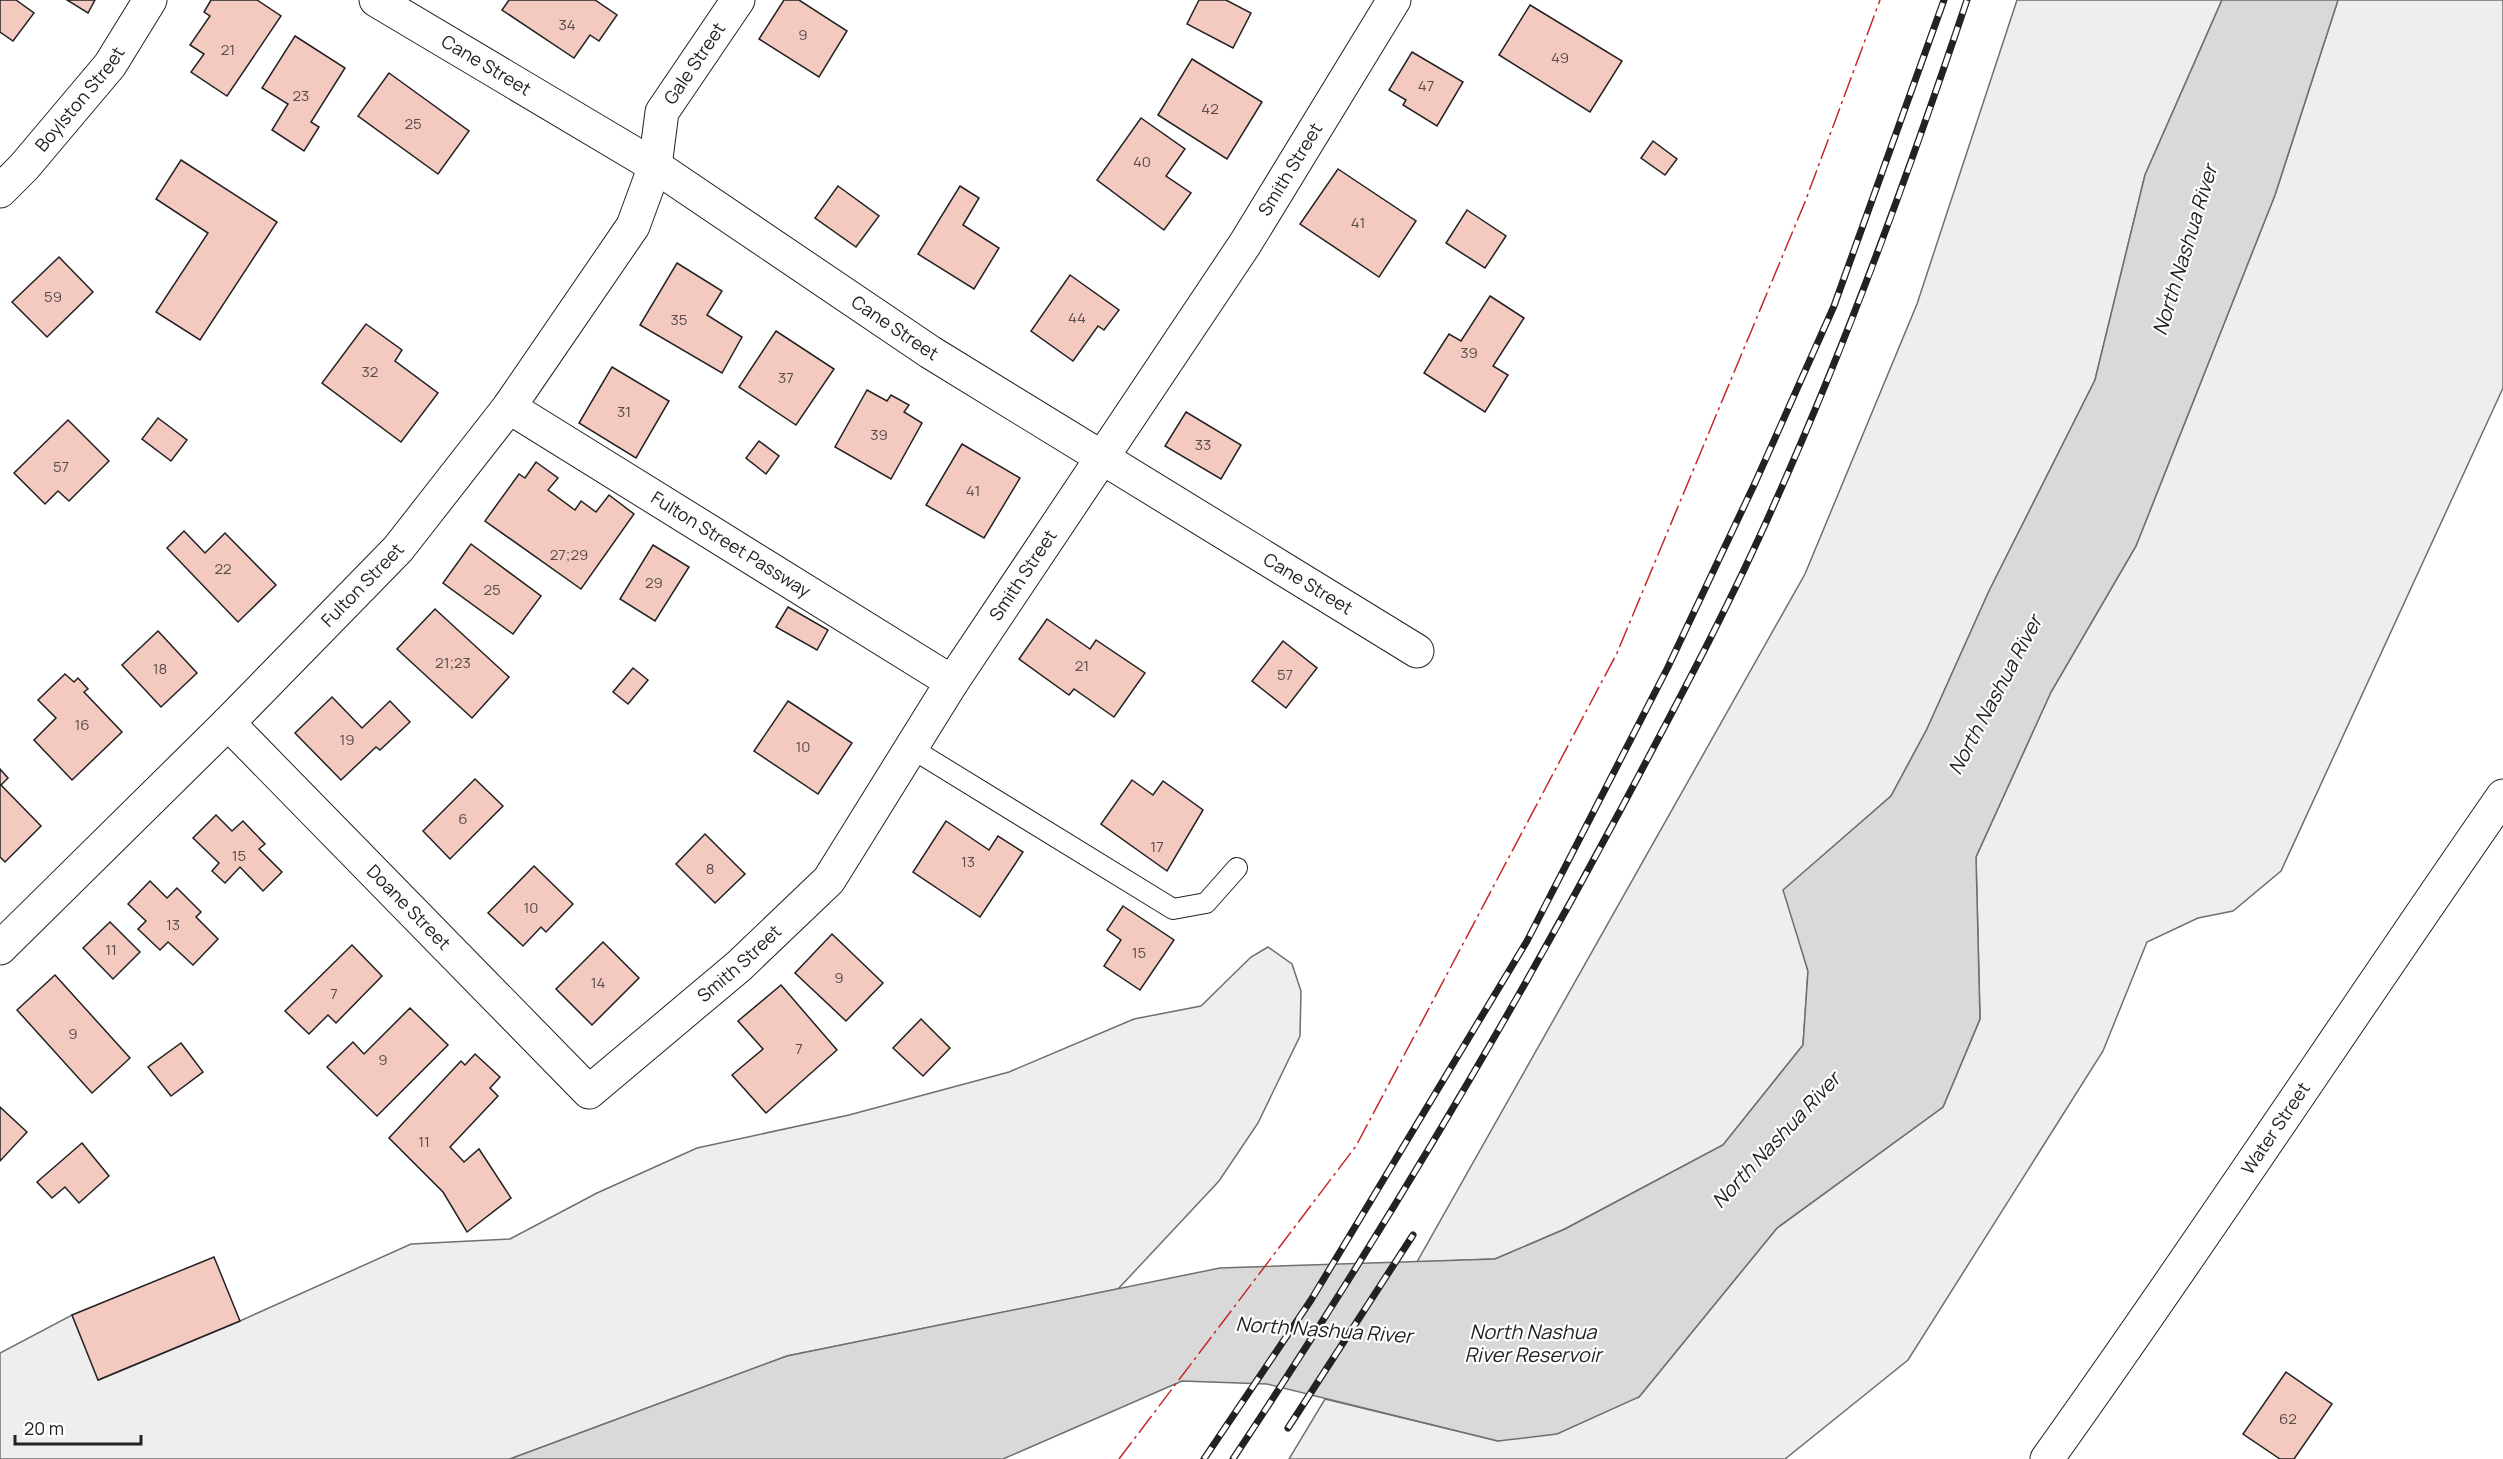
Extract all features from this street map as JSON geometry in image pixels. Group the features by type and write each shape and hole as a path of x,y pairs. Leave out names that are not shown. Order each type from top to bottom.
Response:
{"main road":[{"name":"Boylston Street","path":"0,191 24,167 110,65 150,0"},
{"name":"Cane Street","path":"376,0 655,166 930,352 1417,651"},
{"name":"Gale Street","path":"655,166 662,112 738,0"},
{"name":"Smith Street","path":"588,1092 740,966 829,880 952,682 1101,456 1245,244 1394,0"},
{"name":"Fulton Street","path":"2,943 228,723 398,549 509,407 633,226 655,166"},
{"name":"Fulton Street Passway","path":"509,407 952,682"},
{"name":"Doane Street","path":"228,723 588,1092"},
{"name":"Water Street","path":"2047,1459 2154,1309 2321,1059 2503,796"}],"lane":[{"path":"911,748 1173,909 1206,903 1237,868"}],"shaded area":[{"path":"2017,0 2222,0 2145,175 2095,380 1989,591 1927,729 1891,796 1784,890 1808,971 1803,1045 1723,1145 1565,1229 1495,1259 1417,1262 1805,574 1917,304"},
{"path":"2338,0 2503,0 2503,388 2281,871 2233,911 2198,918 2147,942 2103,1051 1908,1360 1785,1459 1289,1459 1325,1399 1498,1441 1639,1397 1777,1228 1943,1107 1980,1019 1976,857 2051,692 2136,546 2275,195"},
{"path":"1268,947 1292,964 1301,991 1300,1036 1258,1123 1219,1181 1118,1289 787,1356 510,1459 0,1459 0,1353 72,1315 99,1380 240,1321 411,1244 510,1239 597,1193 697,1148 849,1115 1009,1072 1134,1019 1201,1006 1251,957"}],"water":[{"name":"North Nashua River Reservoir","path":"2222,0 2338,0 2275,195 2136,546 2051,692 1976,857 1980,1019 1943,1107 1777,1228 1639,1397 1557,1434 1498,1441 1267,1384 1182,1381 1003,1459 510,1459 787,1356 1220,1268 1495,1259 1565,1229 1723,1145 1803,1045 1808,971 1783,890 1891,796 1927,729 1989,591 2095,380 2145,175"}],"building":[{"path":"0,0 16,0 34,13 13,41 0,32"},
{"path":"67,0 95,0 88,13"},
{"path":"211,0 257,0 281,16 227,96 191,72 204,54 190,45 210,16 204,12"},
{"path":"509,0 595,0 617,15 599,41 590,35 574,58 502,10"},
{"path":"784,0 799,0 847,31 819,77 759,39"},
{"path":"1199,0 1226,0 1251,13 1233,48 1187,24"},
{"path":"1530,5 1622,61 1590,112 1499,55"},
{"path":"295,36 345,68 311,122 319,127 304,151 272,130 288,104 262,88"},
{"path":"1412,52 1463,82 1437,126 1403,105 1406,100 1389,90"},
{"path":"1192,59 1262,102 1227,159 1158,115"},
{"path":"389,73 469,131 438,174 358,116"},
{"path":"1141,118 1185,149 1166,176 1191,193 1164,230 1097,180"},
{"path":"1653,141 1677,159 1665,175 1641,158"},
{"path":"181,160 277,222 200,340 156,312 208,233 156,199"},
{"path":"1338,169 1416,221 1379,277 1300,224"},
{"path":"838,186 879,216 856,247 815,218"},
{"path":"960,186 979,198 963,225 999,248 974,289 918,254"},
{"path":"1467,210 1506,236 1485,268 1446,243"},
{"path":"59,257 93,292 47,337 12,302"},
{"path":"677,263 722,291 707,315 742,337 722,373 640,325"},
{"path":"1070,275 1119,310 1104,330 1098,326 1073,361 1031,331"},
{"path":"1490,296 1524,318 1493,366 1508,375 1485,412 1424,373 1449,334 1461,341"},
{"path":"366,324 402,350 395,361 438,393 401,442 322,383"},
{"path":"776,331 834,369 796,425 739,387"},
{"path":"612,367 669,401 636,458 579,423"},
{"path":"867,390 887,401 891,395 909,405 904,412 922,423 891,479 835,447"},
{"path":"1186,412 1241,445 1221,479 1165,446"},
{"path":"158,418 187,440 171,461 142,439"},
{"path":"68,420 109,461 69,501 58,491 45,504 14,473"},
{"path":"759,441 779,456 766,474 746,458"},
{"path":"962,444 1020,478 984,538 926,505"},
{"path":"536,462 558,478 548,490 575,510 581,501 596,512 609,495 634,514 581,589 485,521 519,474 525,478"},
{"path":"184,531 205,553 225,533 276,585 238,622 167,548"},
{"path":"471,544 541,596 513,634 443,583"},
{"path":"653,545 689,567 655,621 620,599"},
{"path":"788,607 828,630 817,650 776,627"},
{"path":"435,609 509,677 472,718 397,649"},
{"path":"1047,619 1090,649 1096,640 1145,673 1114,717 1074,689 1069,695 1019,659"},
{"path":"158,631 197,673 161,707 122,665"},
{"path":"1283,641 1317,668 1286,708 1252,681"},
{"path":"633,668 648,680 628,704 613,692"},
{"path":"65,674 74,682 78,678 88,689 84,692 122,732 72,780 34,740 56,718 38,700"},
{"path":"332,697 362,728 390,701 410,722 380,750 376,747 341,780 295,733"},
{"path":"788,701 852,743 818,794 754,751"},
{"path":"0,769 8,778 1,785 41,826 5,862 0,857"},
{"path":"475,779 503,806 450,859 423,831"},
{"path":"1132,780 1153,795 1163,781 1203,810 1167,871 1101,824"},
{"path":"216,815 232,831 243,821 265,844 259,849 282,872 263,891 240,867 225,883 212,871 219,863 193,838"},
{"path":"946,821 989,850 998,836 1023,852 980,917 913,872"},
{"path":"705,834 745,874 715,903 676,864"},
{"path":"534,866 573,904 546,932 541,927 523,946 488,913"},
{"path":"150,881 167,898 177,888 201,912 196,917 218,939 193,965 168,942 160,950 138,929 146,921 128,904"},
{"path":"1123,906 1174,940 1140,990 1104,966 1121,940 1107,930"},
{"path":"110,922 140,952 113,979 83,948"},
{"path":"832,934 883,983 846,1021 795,973"},
{"path":"603,942 639,978 592,1025 556,989"},
{"path":"352,945 382,976 336,1023 328,1015 309,1034 285,1011"},
{"path":"55,975 130,1058 92,1093 17,1010"},
{"path":"781,985 837,1050 766,1113 732,1075 763,1049 738,1021"},
{"path":"410,1008 448,1045 377,1116 327,1067 353,1042 364,1054"},
{"path":"921,1019 950,1048 923,1076 893,1048"},
{"path":"181,1043 203,1072 171,1096 148,1067"},
{"path":"475,1054 500,1077 490,1088 498,1096 450,1147 464,1162 479,1149 511,1198 467,1232 443,1192 389,1138 461,1061 465,1065"},
{"path":"0,1107 27,1132 0,1161"},
{"path":"82,1143 109,1176 79,1203 65,1187 52,1198 37,1182"},
{"path":"214,1257 240,1321 98,1380 72,1315"},
{"path":"2286,1372 2332,1404 2294,1459 2280,1459 2243,1434"}],"railway":[{"path":"1204,1459 1311,1300 1527,941 1668,667 1755,483 1834,306 1944,0"},
{"path":"1233,1459 1336,1300 1483,1057 1621,809 1721,617 1776,500 1829,377 1901,190 1967,0"},
{"path":"1288,1428 1413,1235"}],"power":[{"path":"1119,1459 1356,1146 1617,653 1805,202 1880,0"}],"water label":[{"name":"North Nashua River","path":"2185,250"},
{"name":"North Nashua River","path":"1995,695"},
{"name":"North Nashua River","path":"1776,1140"},
{"name":"North Nashua River","path":"1324,1330"}]}
